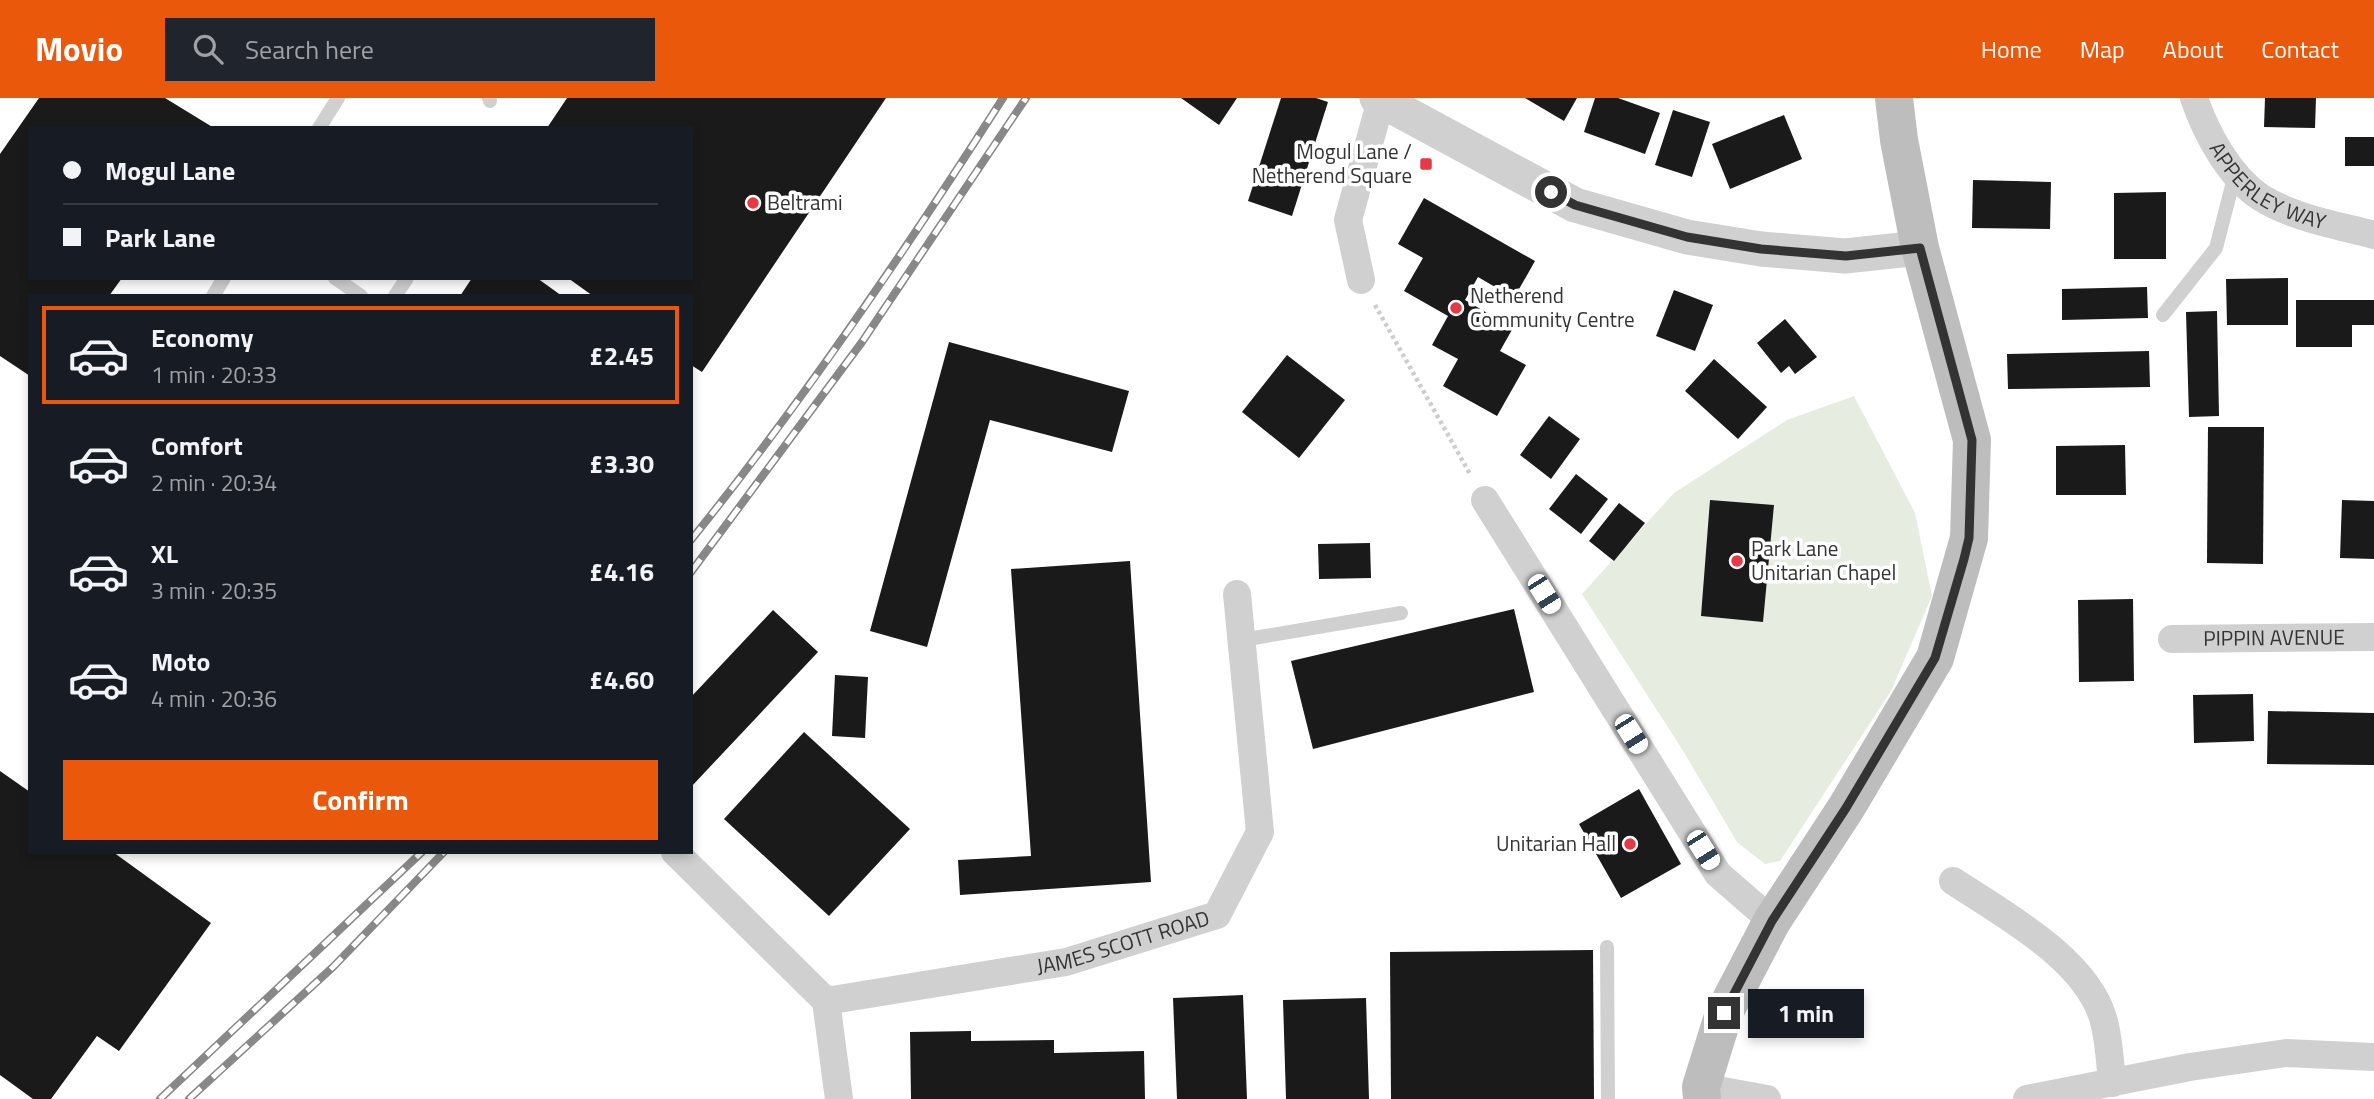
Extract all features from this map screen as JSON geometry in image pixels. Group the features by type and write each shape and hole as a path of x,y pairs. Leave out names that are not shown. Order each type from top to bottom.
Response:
{"main road":[{"path":"1702,1093 1724,1013 1772,921 1846,808 1935,658 1969,538 1972,440 1920,248 1899,140 1894,98"}],"street":[{"name":"APPERLEY WAY","path":"2194,98 2215,147 2235,173 2259,196 2294,213 2374,235"},
{"path":"1361,280 1348,220 1379,99 1575,205 1687,237 1761,249 1846,256 1920,248"},
{"path":"1485,500 1718,874 1772,921"},
{"name":"JAMES SCOTT ROAD","path":"826,1001 1066,962 1217,915 1261,832 1237,594"},
{"name":"PIPPIN AVENUE","path":"2172,639 2374,637"},
{"path":"677,854 826,1001 839,1099"},
{"path":"1953,881 2057,952 2084,981 2103,1017 2112,1083"},
{"path":"2027,1099 2083,1094 2112,1083 2190,1067 2287,1053 2374,1057"},
{"path":"1702,1093 1767,1099"}],"lane":[{"path":"320,126 338,98"},
{"path":"2163,315 2216,248 2235,173"},
{"path":"338,280 358,294"},
{"path":"1242,640 1401,613"},
{"path":"1608,947 1608,1099"}],"path":[{"path":"1361,280 1485,500"}],"shaded area":[{"path":"1854,396 1915,513 1932,596 1891,691 1780,861 1765,864 1737,842 1682,749 1582,594 1674,493 1787,420"}],"building":[{"path":"39,98 165,98 211,126 28,126 28,280 121,280 110,294 28,294 28,375 0,356 0,154"},
{"name":"Beltrami","path":"567,98 886,98 702,372 693,366 693,294 590,294 571,280 693,280 693,126 548,126"},
{"path":"1181,98 1237,98 1219,125"},
{"path":"1281,98 1316,98 1328,102 1292,216 1248,201"},
{"path":"1525,98 1577,98 1564,121"},
{"path":"1595,98 1618,98 1660,113 1645,154 1584,132"},
{"path":"2265,98 2316,98 2315,128 2264,127"},
{"path":"1673,110 1710,122 1692,177 1655,165"},
{"path":"1784,115 1802,159 1730,189 1712,144"},
{"path":"2345,137 2374,137 2374,166 2345,166"},
{"path":"1973,180 2051,182 2050,229 1972,228"},
{"path":"2166,192 2166,259 2114,259 2114,193"},
{"name":"Netherend Community Centre","path":"1424,198 1535,261 1514,298 1478,277 1465,300 1513,328 1500,351 1526,365 1497,416 1443,386 1458,359 1432,345 1448,316 1404,291 1423,258 1398,244"},
{"path":"2288,278 2288,325 2227,325 2226,279"},
{"path":"471,280 540,280 559,294 461,294"},
{"path":"2147,287 2148,318 2062,320 2062,289"},
{"path":"1674,290 1713,305 1695,351 1656,336"},
{"path":"2296,300 2374,300 2374,325 2352,325 2352,347 2296,347"},
{"path":"2217,311 2219,416 2189,417 2186,312"},
{"path":"1785,319 1817,357 1795,374 1789,366 1781,373 1757,343"},
{"path":"949,342 1129,391 1112,452 990,420 927,647 870,631"},
{"path":"2149,351 2150,387 2008,389 2007,354"},
{"path":"1287,355 1345,400 1299,458 1242,412"},
{"path":"1714,359 1767,407 1738,439 1685,391"},
{"path":"1549,416 1580,439 1551,479 1520,455"},
{"path":"2208,427 2264,427 2263,564 2207,563"},
{"path":"2125,445 2126,495 2056,495 2056,446"},
{"path":"1576,474 1608,499 1581,534 1549,509"},
{"name":"Park Lane Unitarian Chapel","path":"1710,500 1774,505 1763,622 1701,616"},
{"path":"2342,500 2374,501 2374,559 2340,558"},
{"path":"1619,503 1645,523 1614,561 1589,541"},
{"path":"1370,543 1371,578 1319,579 1318,544"},
{"path":"1130,561 1151,882 960,895 958,860 1031,856 1011,569"},
{"path":"2133,599 2134,681 2079,682 2078,600"},
{"path":"1514,609 1534,692 1313,749 1291,661"},
{"path":"773,610 818,652 693,785 693,695"},
{"path":"835,675 868,677 865,738 832,736"},
{"path":"2253,694 2254,741 2194,743 2193,695"},
{"path":"2268,711 2374,713 2374,765 2267,764"},
{"path":"804,732 910,829 829,916 724,819"},
{"path":"0,771 28,791 28,854 116,854 211,923 119,1051 97,1036 51,1099 33,1099 0,1075"},
{"name":"Unitarian Hall","path":"1639,789 1681,864 1621,898 1579,824"},
{"path":"1593,950 1594,1099 1391,1099 1390,952"},
{"path":"1243,995 1247,1099 1177,1099 1173,998"},
{"path":"1366,998 1369,1099 1286,1099 1283,1000"},
{"path":"971,1031 971,1041 1054,1040 1054,1053 1144,1051 1145,1099 911,1099 910,1032"}],"railway":[{"path":"693,537 774,433 853,324 1003,98"},
{"path":"693,569 862,342 1026,98"},
{"path":"160,1099 420,854"},
{"path":"189,1099 333,967 442,854"}],"place":[{"name":"Mogul Lane / Netherend Square","path":"1426,164"},
{"name":"Beltrami","path":"753,203"},
{"name":"Netherend Community Centre","path":"1456,308"},
{"name":"Park Lane Unitarian Chapel","path":"1737,561"},
{"name":"Unitarian Hall","path":"1630,844"}],"route":[{"path":"1551,192 1575,205 1687,237 1761,249 1846,256 1920,248 1972,440 1969,538 1935,658 1846,808 1772,921 1724,1013"}]}
